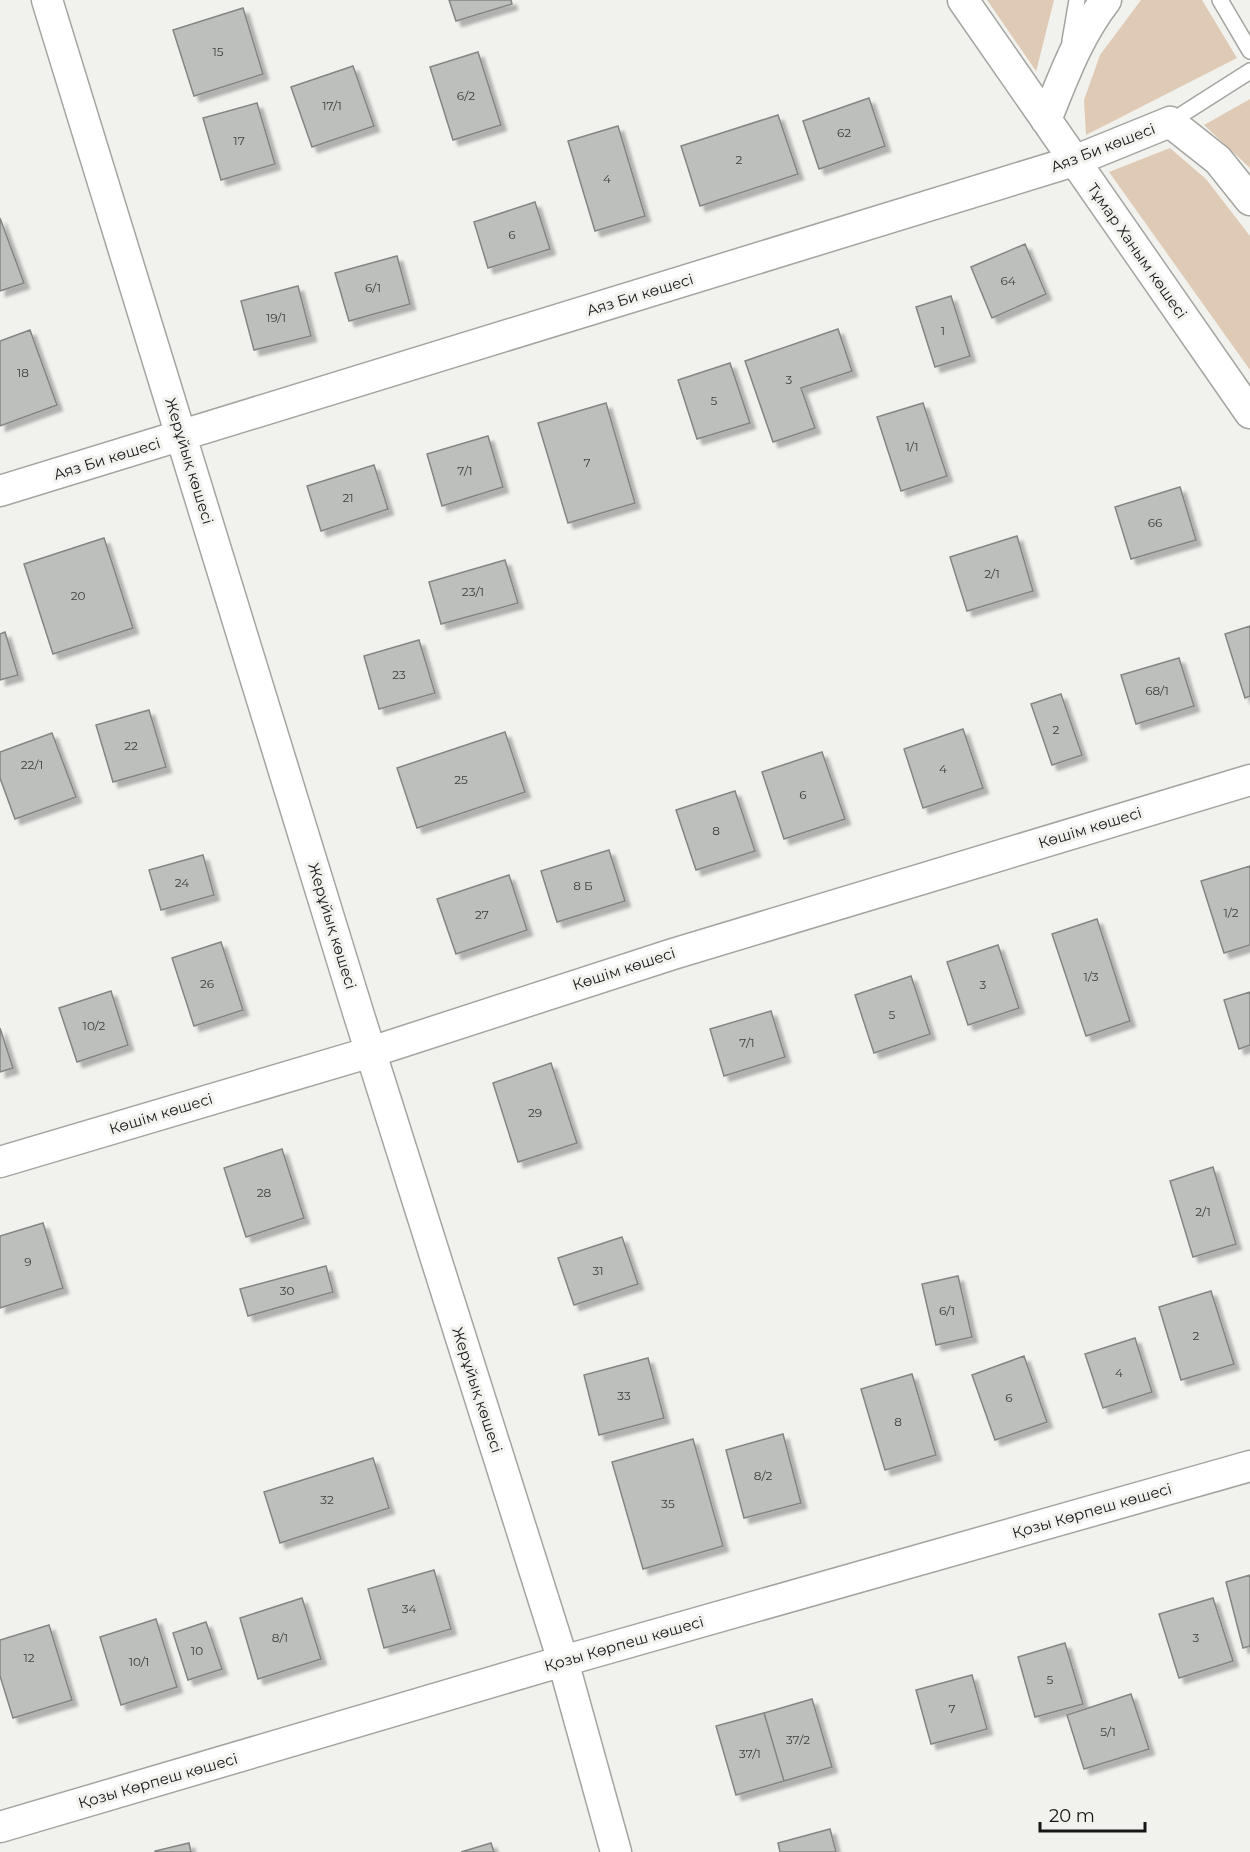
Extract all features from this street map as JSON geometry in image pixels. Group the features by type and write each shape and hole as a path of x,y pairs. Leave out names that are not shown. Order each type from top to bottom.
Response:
{"street":[{"name":"Жерұйық көшесі","path":"47,0 371,1052 563,1661 616,1852"},
{"name":"Тұмар Ханым көшесі","path":"963,0 1250,413"},
{"path":"1046,120 1064,75 1090,21 1106,0"},
{"name":"Аяз Би көшесі","path":"0,491 1074,161 1170,122 1218,160 1250,200"},
{"name":"Көшім көшесі","path":"0,1162 371,1052 673,954 1250,780"},
{"name":"Қозы Көрпеш көшесі","path":"0,1827 563,1661 1250,1466"}],"lane":[{"path":"1064,75 1077,0"},
{"path":"1220,0 1250,51"},
{"path":"1170,122 1250,71"}],"shaded area":[{"path":"987,0 1054,0 1036,72 1036,71"},
{"path":"1141,0 1202,0 1237,58 1086,135 1084,100 1100,55"},
{"path":"1250,99 1250,168 1204,125"},
{"path":"1170,148 1206,179 1250,236 1250,370 1109,172"}],"building":[{"path":"449,0 511,0 512,4 456,21"},
{"path":"243,8 263,74 194,96 173,30"},
{"path":"478,52 501,125 453,140 430,67"},
{"path":"353,66 374,126 312,147 291,87"},
{"path":"869,98 885,146 819,169 803,121"},
{"path":"257,103 275,164 221,180 203,118"},
{"path":"778,115 798,174 700,206 681,146"},
{"path":"618,126 645,216 595,231 568,141"},
{"path":"535,202 550,249 488,268 474,222"},
{"path":"0,218 24,283 0,291"},
{"path":"1025,244 1046,294 992,318 971,267"},
{"path":"397,256 410,304 349,321 335,273"},
{"path":"298,286 311,336 254,350 241,301"},
{"path":"951,296 970,356 935,367 916,307"},
{"path":"838,329 852,371 801,388 815,428 773,442 745,361"},
{"path":"30,330 57,405 0,426 0,341"},
{"path":"730,363 750,423 697,439 678,380"},
{"path":"606,403 635,503 568,523 538,423"},
{"path":"923,403 947,476 901,491 877,417"},
{"path":"488,436 503,487 442,506 427,454"},
{"path":"374,465 388,509 321,531 307,486"},
{"path":"1180,487 1196,540 1131,559 1115,507"},
{"path":"1017,536 1033,591 967,611 950,557"},
{"path":"104,538 133,628 53,654 24,564"},
{"path":"505,560 518,603 441,624 429,582"},
{"path":"1250,626 1250,696 1245,698 1225,634"},
{"path":"5,632 18,675 0,680 0,634"},
{"path":"419,640 435,693 379,709 364,656"},
{"path":"1179,658 1194,706 1136,724 1121,675"},
{"path":"1061,694 1082,755 1052,765 1031,704"},
{"path":"149,710 166,767 113,782 96,725"},
{"path":"963,729 983,788 923,808 904,749"},
{"path":"505,732 525,792 417,828 397,768"},
{"path":"52,733 76,797 15,819 0,778 0,752"},
{"path":"822,752 845,819 784,839 762,772"},
{"path":"735,791 755,851 696,870 676,810"},
{"path":"609,850 625,901 557,922 541,871"},
{"path":"203,855 214,895 161,910 149,870"},
{"path":"1250,866 1250,945 1224,953 1201,881"},
{"path":"509,875 527,930 456,954 437,899"},
{"path":"1097,919 1130,1021 1086,1036 1052,934"},
{"path":"221,942 243,1010 194,1026 172,958"},
{"path":"998,945 1019,1008 968,1025 947,962"},
{"path":"911,976 930,1034 874,1053 855,995"},
{"path":"111,991 128,1045 77,1062 59,1008"},
{"path":"1250,992 1250,1045 1239,1049 1224,1000"},
{"path":"771,1011 785,1057 724,1076 710,1029"},
{"path":"0,1028 13,1068 0,1072"},
{"path":"551,1063 577,1143 518,1162 493,1083"},
{"path":"282,1149 304,1218 246,1237 224,1168"},
{"path":"1213,1167 1236,1244 1193,1257 1170,1181"},
{"path":"43,1223 63,1288 0,1308 0,1236"},
{"path":"622,1237 638,1284 574,1305 558,1258"},
{"path":"326,1266 333,1292 248,1316 240,1289"},
{"path":"958,1276 972,1337 936,1345 922,1284"},
{"path":"1211,1291 1234,1364 1181,1380 1159,1307"},
{"path":"1135,1338 1152,1392 1103,1408 1085,1354"},
{"path":"1024,1356 1047,1422 995,1440 972,1375"},
{"path":"648,1358 664,1418 599,1435 584,1375"},
{"path":"912,1374 936,1455 885,1470 861,1389"},
{"path":"783,1434 801,1503 744,1518 726,1450"},
{"path":"693,1439 723,1546 643,1569 612,1462"},
{"path":"373,1458 389,1508 280,1543 264,1492"},
{"path":"434,1570 451,1629 384,1648 368,1589"},
{"path":"1250,1575 1250,1646 1243,1648 1226,1582"},
{"path":"302,1598 321,1659 258,1679 240,1618"},
{"path":"1213,1598 1233,1661 1179,1678 1159,1614"},
{"path":"156,1619 177,1687 121,1705 100,1637"},
{"path":"206,1622 222,1669 188,1680 173,1633"},
{"path":"49,1625 72,1700 13,1718 0,1676 0,1640"},
{"path":"1065,1643 1083,1704 1035,1717 1018,1657"},
{"path":"972,1675 987,1729 931,1744 916,1690"},
{"path":"1131,1694 1149,1749 1084,1769 1067,1715"},
{"path":"812,1699 832,1767 784,1781 764,1713"},
{"path":"764,1713 784,1781 736,1795 716,1726"},
{"path":"830,1829 836,1852 780,1852 778,1843"},
{"path":"189,1843 191,1852 155,1852 155,1851"},
{"path":"491,1843 494,1852 461,1852"}]}
